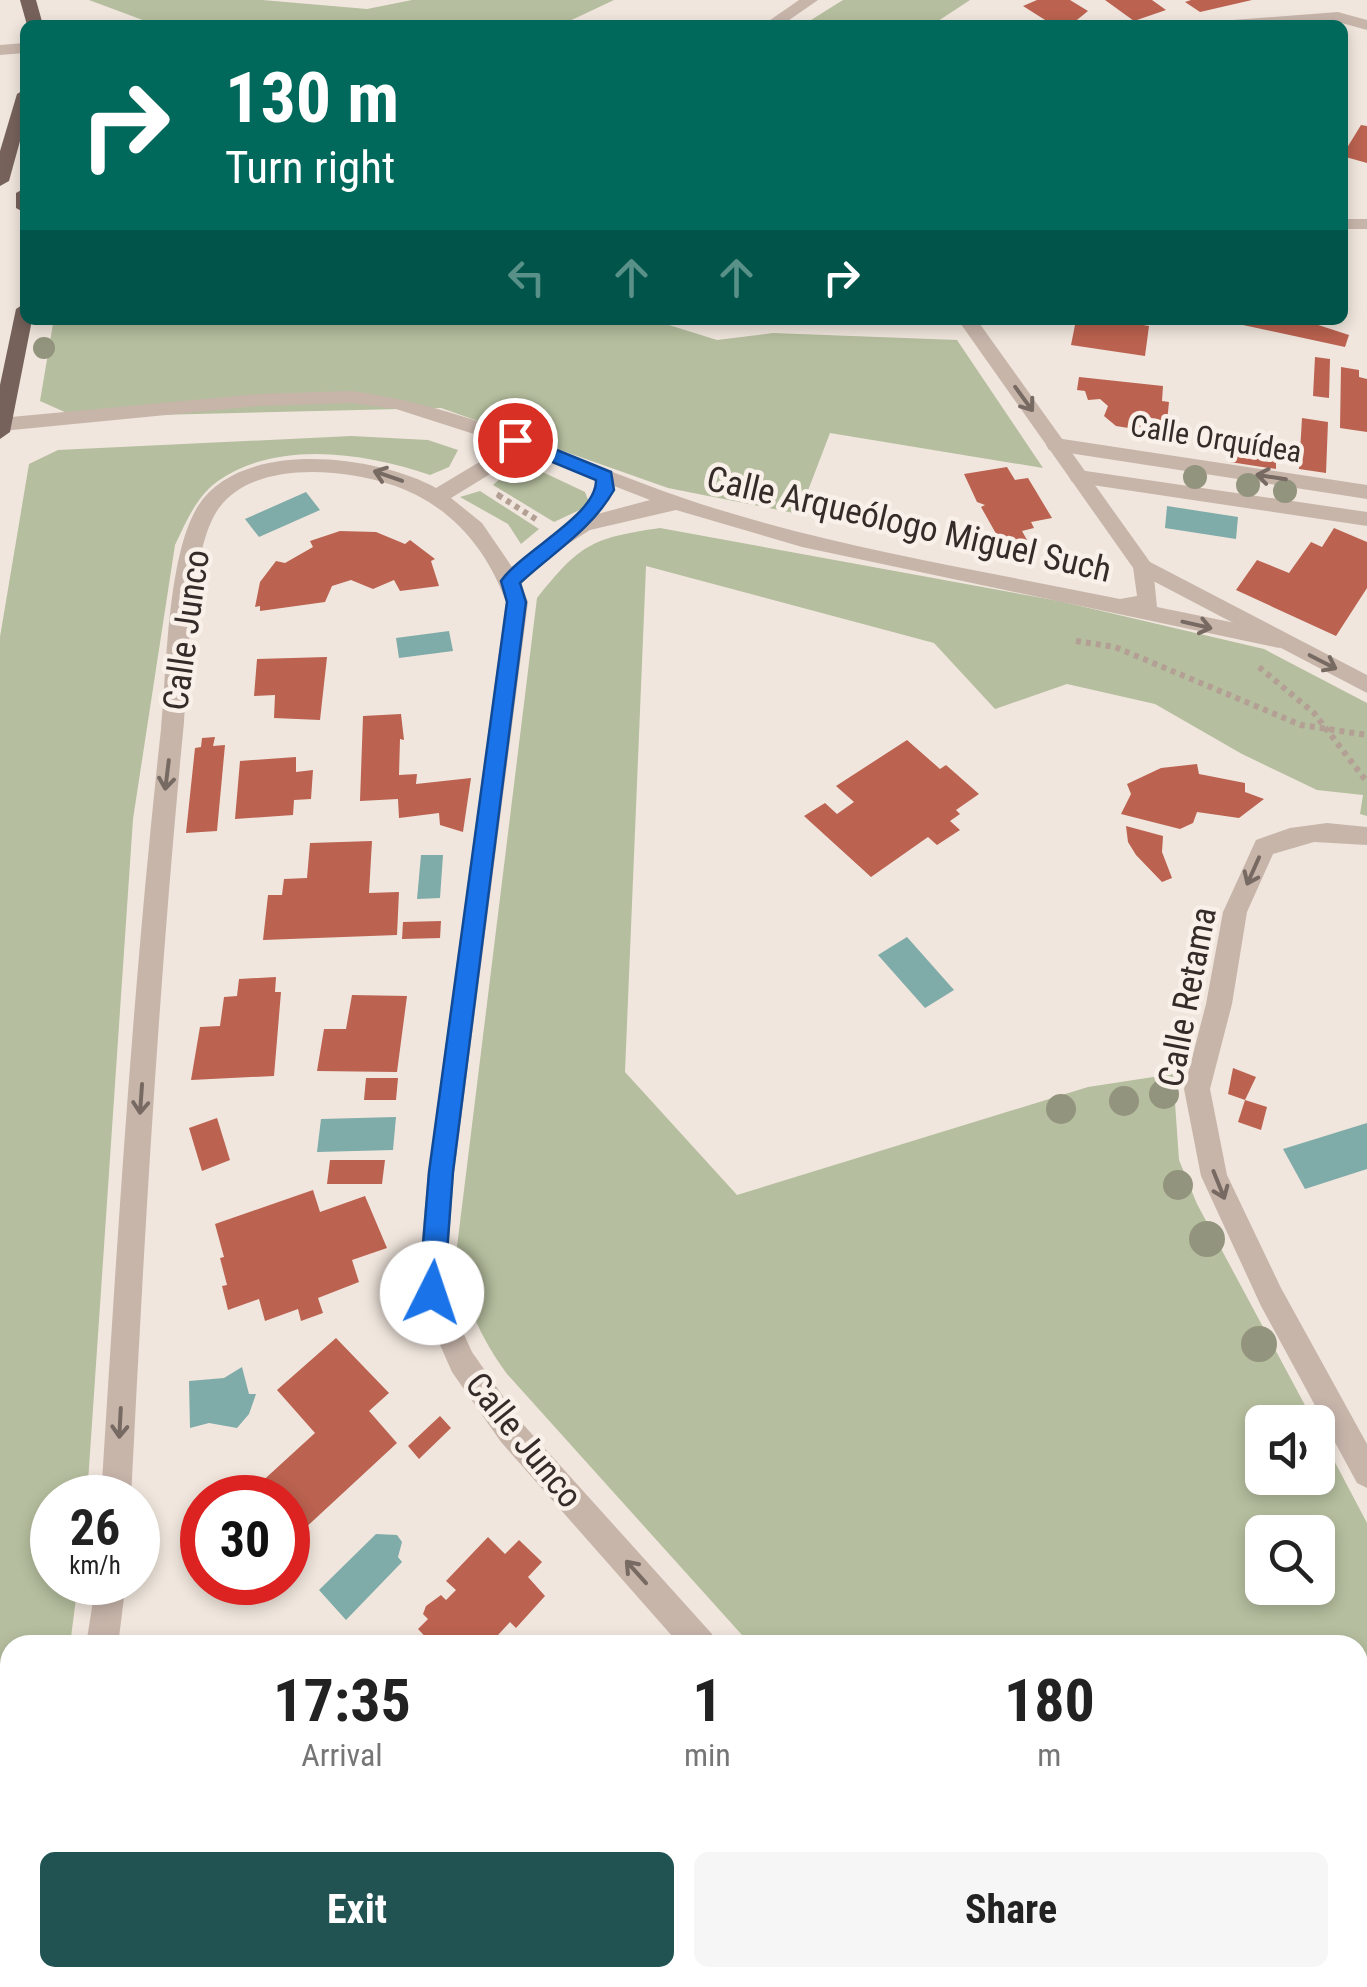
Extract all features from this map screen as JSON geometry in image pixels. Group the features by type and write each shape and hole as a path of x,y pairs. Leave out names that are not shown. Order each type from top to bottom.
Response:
{"main road":[{"path":"0,180 20,111"},
{"path":"1,428 22,325"}],"street":[{"path":"779,20 810,0"},
{"path":"1314,0 1338,16 1367,24"},
{"path":"1291,20 1338,16"},
{"path":"971,325 1143,566 1149,602 1116,606"},
{"name":"Calle Arqueólogo Miguel Such","path":"1,428 258,400 351,397 436,412 677,503 802,540 1279,640"},
{"path":"437,497 498,460 515,440"},
{"name":"Calle Orquídea","path":"1056,445 1367,492"},
{"name":"Calle Junco","path":"117,1475 155,872 190,570 207,508 236,483 283,468 334,466 379,472 437,497 464,514 505,565 516,602 441,1172 432,1293 462,1362 511,1432 692,1635"},
{"name":"Calle Orquídea","path":"1079,476 1367,518"},
{"path":"588,519 605,490 605,477"},
{"path":"510,581 560,535 588,519 677,503"},
{"path":"1143,566 1367,684"},
{"name":"Calle Retama","path":"1367,836 1321,830 1290,835 1264,847 1235,912 1219,1004 1197,1089 1214,1176 1272,1297 1367,1472"},
{"path":"103,1635 108,1605"}],"path":[{"path":"486,488 546,526"},
{"path":"1227,632 1224,640 1307,707 1355,762 1367,782"},
{"path":"1076,641 1115,647 1300,726 1367,735"},
{"path":"1355,762 1367,764"}],"green space":[{"path":"89,0 262,0 367,9 412,0 614,0 572,20 143,20"},
{"path":"843,0 970,0 940,20 811,20"},
{"path":"53,325 669,325 717,340 773,333 957,340 1043,468 830,433 799,514 668,488 441,408 76,417 40,401"},
{"path":"351,436 428,440 458,450 449,467 430,475 351,456 322,454 267,459 218,481 192,510 175,545 133,819 88,1475 30,1475 30,1605 75,1605 71,1635 0,1635 0,637 29,464 58,450"},
{"path":"532,467 585,492 590,505 554,522 493,485 512,468"},
{"path":"480,491 539,529 521,544 508,524 460,497"},
{"path":"660,528 1059,601 1264,649 1367,703 1367,816 1360,814 1363,795 1317,790 1242,754 1155,704 1067,684 995,709 934,643 646,566 625,1072 737,1195 1088,1087 1173,1074 1179,1160 1197,1204 1305,1405 1245,1405 1245,1495 1335,1495 1335,1462 1367,1523 1367,1635 742,1635 507,1374 481,1332 456,1255 537,598 576,555 602,541"}],"water":[{"path":"306,492 320,510 259,537 245,519"},
{"path":"1167,506 1238,517 1236,539 1165,528"},
{"path":"449,631 453,651 399,658 396,638"},
{"path":"421,855 443,855 440,898 417,899"},
{"path":"907,937 954,990 925,1008 878,955"},
{"path":"396,1117 393,1150 317,1152 321,1119"},
{"path":"1367,1123 1367,1169 1305,1189 1283,1149"},
{"path":"242,1367 249,1394 256,1394 249,1414 237,1428 209,1423 190,1428 189,1381 224,1378"},
{"path":"376,1534 397,1535 402,1542 398,1557 402,1562 346,1620 319,1590"}],"building":[{"path":"1037,0 1070,0 1088,11 1077,20 1045,20 1023,6"},
{"path":"1105,0 1152,0 1166,10 1137,20"},
{"path":"1252,0 1200,12 1185,2"},
{"path":"1361,125 1367,126 1367,163 1348,158 1348,146"},
{"path":"1075,325 1149,326 1145,356 1071,345"},
{"path":"1243,325 1318,325 1349,335 1345,347"},
{"path":"1315,357 1330,359 1329,398 1313,396"},
{"path":"1341,367 1359,370 1359,377 1367,379 1367,432 1340,428"},
{"path":"1079,377 1163,386 1162,401 1169,402 1167,422 1148,417 1147,431 1116,426 1104,416 1108,406 1100,399 1088,400 1085,391 1077,390"},
{"path":"1302,418 1328,422 1326,473 1299,469"},
{"path":"1231,446 1276,455 1276,469 1230,462"},
{"path":"1007,467 1015,480 1028,478 1052,518 1031,522 1034,528 1022,531 1027,540 1003,546 981,507 985,505 977,502 964,474"},
{"path":"1334,528 1367,542 1367,588 1336,636 1236,590 1257,560 1289,573 1311,542 1322,547"},
{"path":"340,531 376,532 405,544 410,540 435,559 431,561 439,586 400,591 394,580 373,589 351,580 332,586 325,602 260,611 260,606 255,607 260,582 276,561 285,563 313,547 310,541"},
{"path":"327,657 320,720 274,718 275,695 254,696 257,659"},
{"path":"401,714 404,740 400,739 399,775 417,774 416,784 471,778 463,832 440,825 439,813 399,818 398,799 360,801 363,716"},
{"path":"215,737 213,746 225,745 217,831 186,833 195,748 201,747 202,738"},
{"path":"907,740 940,769 946,765 979,794 956,810 960,814 950,821 960,830 937,845 928,837 871,877 804,816 825,803 837,814 854,802 836,786"},
{"path":"296,757 296,772 313,770 311,799 294,800 293,815 235,819 240,761"},
{"path":"1197,764 1199,774 1245,783 1245,792 1264,799 1239,818 1197,812 1193,823 1180,829 1121,814 1131,794 1127,784 1161,768"},
{"path":"1126,826 1163,836 1162,852 1172,878 1162,882 1136,855 1128,842"},
{"path":"372,841 369,893 399,892 397,935 263,940 268,895 282,895 284,879 307,878 310,843"},
{"path":"441,921 440,938 402,939 403,922"},
{"path":"276,977 275,992 281,992 274,1076 191,1080 200,1027 220,1026 224,997 237,996 239,979"},
{"path":"352,995 407,996 397,1072 317,1071 324,1029 346,1029"},
{"path":"1233,1068 1256,1077 1245,1100 1228,1094"},
{"path":"366,1078 398,1078 396,1100 364,1100"},
{"path":"1245,1100 1267,1107 1261,1130 1238,1122"},
{"path":"217,1118 230,1160 202,1171 189,1128"},
{"path":"330,1160 385,1160 382,1184 327,1184"},
{"path":"313,1190 320,1212 365,1196 387,1248 352,1260 359,1282 318,1298 323,1313 301,1321 298,1309 265,1321 259,1299 228,1310 222,1286 227,1285 220,1258 224,1257 215,1224"},
{"path":"336,1338 389,1393 369,1411 397,1443 310,1524 310,1475 269,1475 315,1433 277,1390"},
{"path":"440,1416 451,1428 419,1459 408,1446"},
{"path":"488,1537 505,1554 519,1540 542,1562 528,1577 545,1596 516,1628 510,1622 498,1635 424,1635 418,1629 428,1619 423,1614 426,1606 441,1595 446,1600 456,1590 446,1581"}],"route":[{"path":"432,1293 441,1172 516,602 510,581 560,535 588,519 605,490 605,477 515,440"}]}
